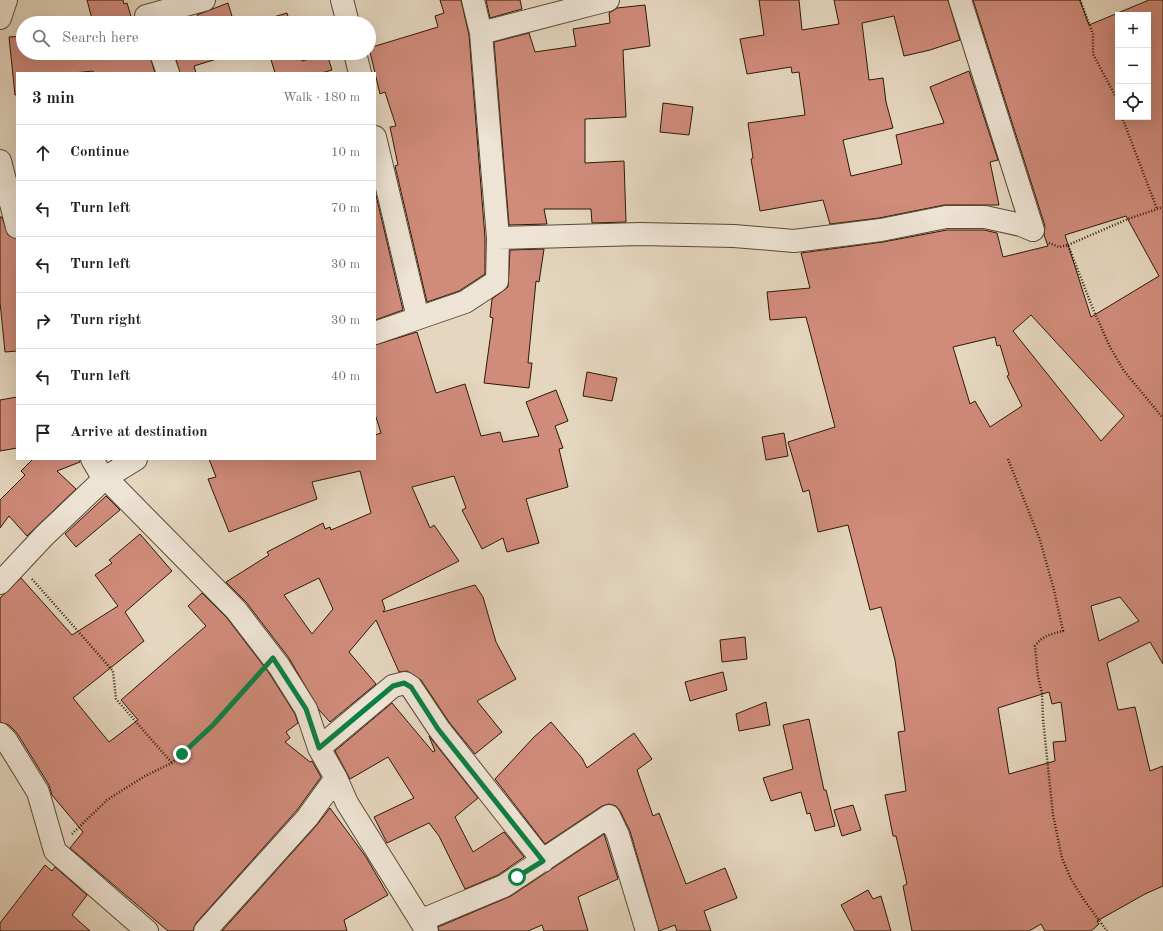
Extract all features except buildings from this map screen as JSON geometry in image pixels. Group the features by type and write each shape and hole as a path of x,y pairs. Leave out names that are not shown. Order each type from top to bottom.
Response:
{"street":[{"path":"0,18 6,0"},
{"path":"145,13 204,0"},
{"path":"342,0 346,16"},
{"path":"376,333 465,302 497,281 498,238 481,33 473,0"},
{"path":"481,33 608,0"},
{"path":"960,0 1033,230"},
{"path":"163,60 168,72"},
{"path":"357,60 360,72"},
{"path":"376,141 418,318"},
{"path":"0,161 16,224"},
{"path":"498,238 640,234 734,236 794,241 881,230 946,217 985,217 1021,225 1033,230"},
{"path":"93,460 105,478 236,610 273,658 306,709 319,748 336,778 347,803 424,925 504,886 609,816 618,836 647,931"},
{"path":"0,583 18,562 105,478 134,460"},
{"path":"319,748 393,686 404,683 411,687 438,729 543,861"},
{"path":"0,734 6,740 38,792 55,851 147,931"},
{"path":"205,931 308,818 336,778"}],"path":[{"path":"1080,0 1093,34 1093,54 1115,95"},
{"path":"1123,120 1157,209"},
{"path":"1033,230 1040,240 1059,247 1068,245 1128,219 1163,207"},
{"path":"1068,245 1092,309 1110,347 1124,371 1163,418"},
{"path":"1008,459 1040,540 1054,590 1063,631 1049,634 1040,639 1035,646 1038,677 1042,694 1043,719 1053,815 1062,858 1071,879 1084,900 1107,931"},
{"path":"18,562 113,671 116,699 172,763"},
{"path":"55,851 108,800 145,776 172,763 213,725 273,658"}],"route":[{"path":"182,754 213,725 273,658 306,709 319,748 393,686 404,683 411,687 438,729 461,754 486,790 543,861 517,877"}]}
